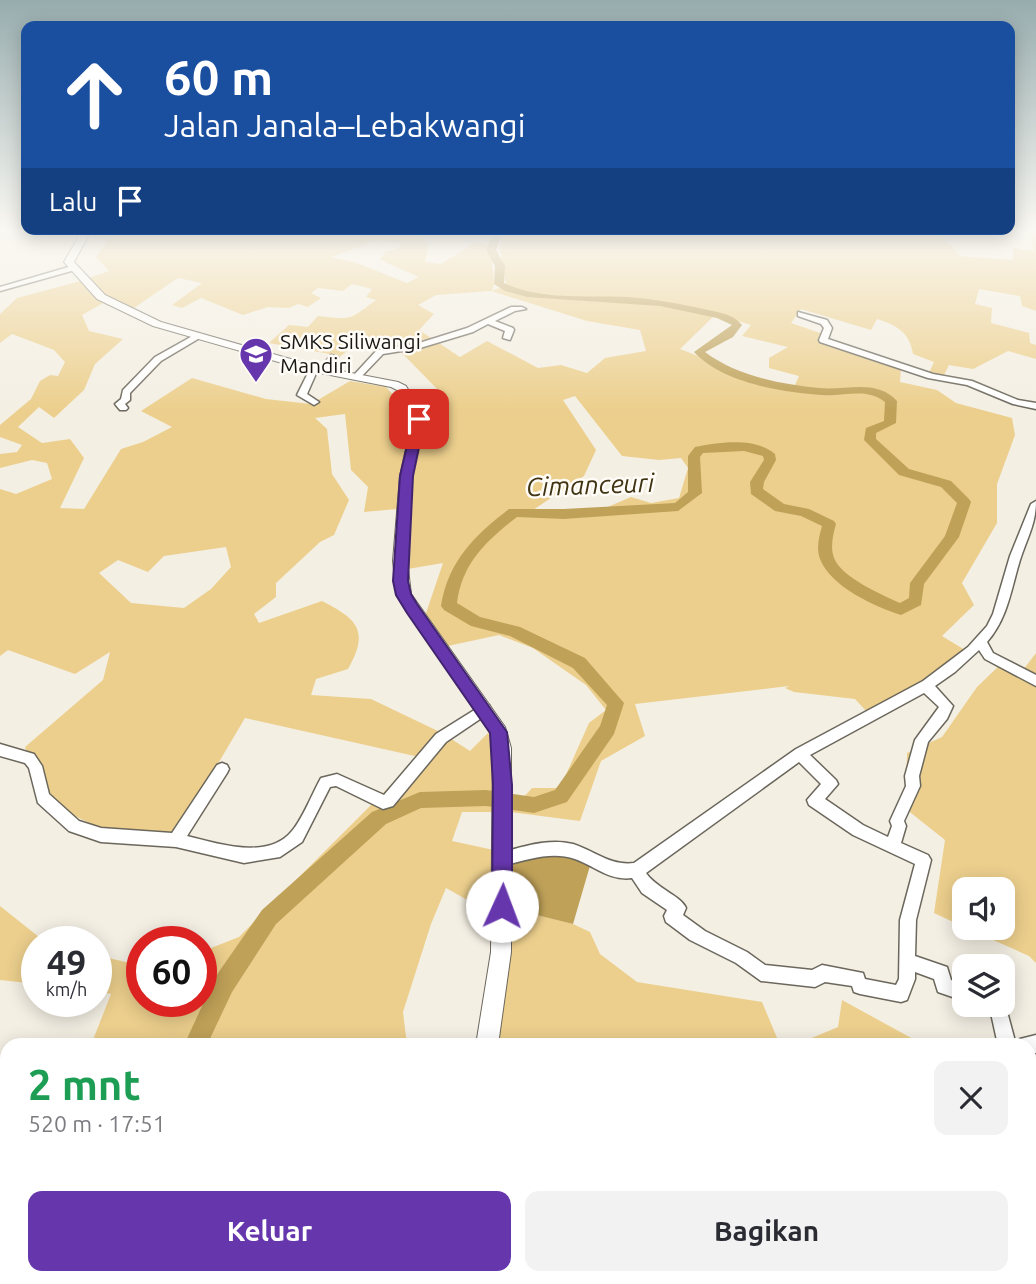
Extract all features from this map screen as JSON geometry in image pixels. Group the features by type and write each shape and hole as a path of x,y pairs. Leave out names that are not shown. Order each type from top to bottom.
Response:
{"main road":[{"path":"96,291 120,308 157,324 318,370 357,376 402,388 419,419 406,476 400,561 404,595 499,732 503,785 501,952 488,1038"}],"street":[{"path":"357,376 380,352 417,346 470,330 514,309 522,309"},
{"path":"801,314 824,322 828,327 822,340 931,376 969,383 1016,402 1036,406"},
{"path":"489,322 510,330 507,338"},
{"path":"455,324 470,330"},
{"path":"123,408 120,404 125,400 121,394 163,355 199,336"},
{"path":"314,402 302,395 318,370 334,357"},
{"path":"503,859 542,848 574,852 607,870 624,873 637,870 800,754 839,730 927,687 980,641 1000,612 1014,561 1036,504"},
{"path":"980,641 989,656 1036,681"},
{"path":"893,846 899,827 897,821 913,786 912,776 922,740 946,706 927,687"},
{"path":"0,750 29,758 35,766 43,798 74,826 101,835 176,840 244,856 280,850 297,837 326,782 337,780 383,802 388,801 441,738 484,709"},
{"path":"637,870 639,879 651,891 678,908 672,916 696,936 754,963 761,973 816,979 822,973 834,974 857,979 860,986 901,994 907,979 908,920 923,860 858,831 814,800 831,784 800,754"},
{"path":"176,840 222,769"},
{"path":"907,961 941,973 944,986 952,989"},
{"path":"1001,1017 1009,1038"}],"shaded area":[{"path":"44,291 159,291 128,312 105,302 82,315 89,331 123,339 95,364 84,390 54,418 39,407 18,427 42,443 70,439 84,458 60,508 84,509 121,449 143,442 172,427 141,411 192,378 266,399 311,404 350,381 386,387 400,403 404,428 417,417 438,416 441,393 401,352 360,340 341,356 269,343 289,325 308,327 318,316 345,318 355,315 376,300 366,297 371,291 978,291 975,304 992,308 991,323 1029,333 1030,343 1036,345 1036,359 1008,351 973,369 949,365 943,377 929,373 934,362 913,354 906,335 884,321 877,319 871,330 801,309 791,323 823,334 820,342 901,367 900,382 937,390 956,403 1012,418 1015,435 997,484 997,523 962,583 974,605 942,636 965,650 946,667 868,713 855,699 794,692 785,688 789,686 635,704 645,736 601,761 580,821 510,812 462,812 452,841 503,852 505,907 573,924 590,932 600,954 637,982 762,1002 777,1038 488,1038 503,920 446,888 431,924 403,1012 406,1038 94,1038 102,1017 112,1017 112,959 126,962 126,1017 217,1017 217,946 239,937 419,757 245,718 171,843 114,835 44,801 25,747 103,680 110,652 75,674 8,650 0,656 0,489 16,494 52,479 47,463 32,460 0,468 0,454 17,452 22,445 0,437 0,425 31,399 40,381 50,375 58,376 65,362 54,350 12,334 0,343 0,314 17,298","holes":["491,291 587,321 640,330 646,351 605,358 587,373 561,365 538,368 487,341 460,357 419,330 434,314 418,305 436,295","716,314 751,325 742,336 788,347 769,358 769,368 799,376 795,385 775,386 680,349","575,396 622,456 659,460 681,458 688,468 679,498 651,503 631,497 582,518 524,516 584,476 596,450 563,400","345,414 351,470 368,487 364,512 397,509 396,571 443,563 422,625 443,647 499,635 533,648 586,685 606,710 589,723 560,788 532,788 510,812 496,725 470,751 442,733 371,699 311,695 316,679 348,669 355,656 359,635 351,620 322,601 259,623 254,614 276,597 276,583 320,542 334,535 349,500 332,474 327,429 315,418","226,547 231,567 211,589 184,608 131,603 99,573 118,560 148,572 164,556"]},
{"path":"191,291 314,291 311,293 321,298 308,307 298,304 289,308 268,307 243,315 201,298 182,308 172,305"},
{"path":"990,291 1036,291 1036,311 1022,306 1020,296"},
{"path":"1036,653 1036,963 1029,956 993,940 1015,940 1015,877 952,877 952,921 934,913 945,840 906,809 907,753 942,737 977,687 1004,661 1023,670"},
{"path":"536,848 592,859 573,924 504,907 506,864"},
{"path":"0,906 25,926 21,926 21,982 0,980"},
{"path":"842,1000 911,1038 812,1038 838,1027"}],"waterway":[{"name":"Cimanceuri","path":"198,1038 224,984 269,917 379,818 420,800 486,798 534,805 561,796 608,729 616,703 579,663 514,631 476,622 449,606 451,590 462,563 479,541 514,512 564,514 678,507 695,493 694,456 699,450 744,447 769,454 770,460 757,482 756,491 780,508 804,512 829,524 825,551 831,566 853,584 894,606 901,609 916,601 917,583 952,537 964,502 946,484 904,472 870,440 870,431 890,423 891,401 884,395 867,390 823,392 793,388 740,375 724,368 699,352 729,334 737,325 720,316 660,303 537,296 514,291"}],"place":[{"name":"SMKS Siliwangi Mandiri","path":"256,384"}],"route":[{"path":"419,419 406,476 401,581 404,595 412,608 499,732 503,785 502,906"}]}
